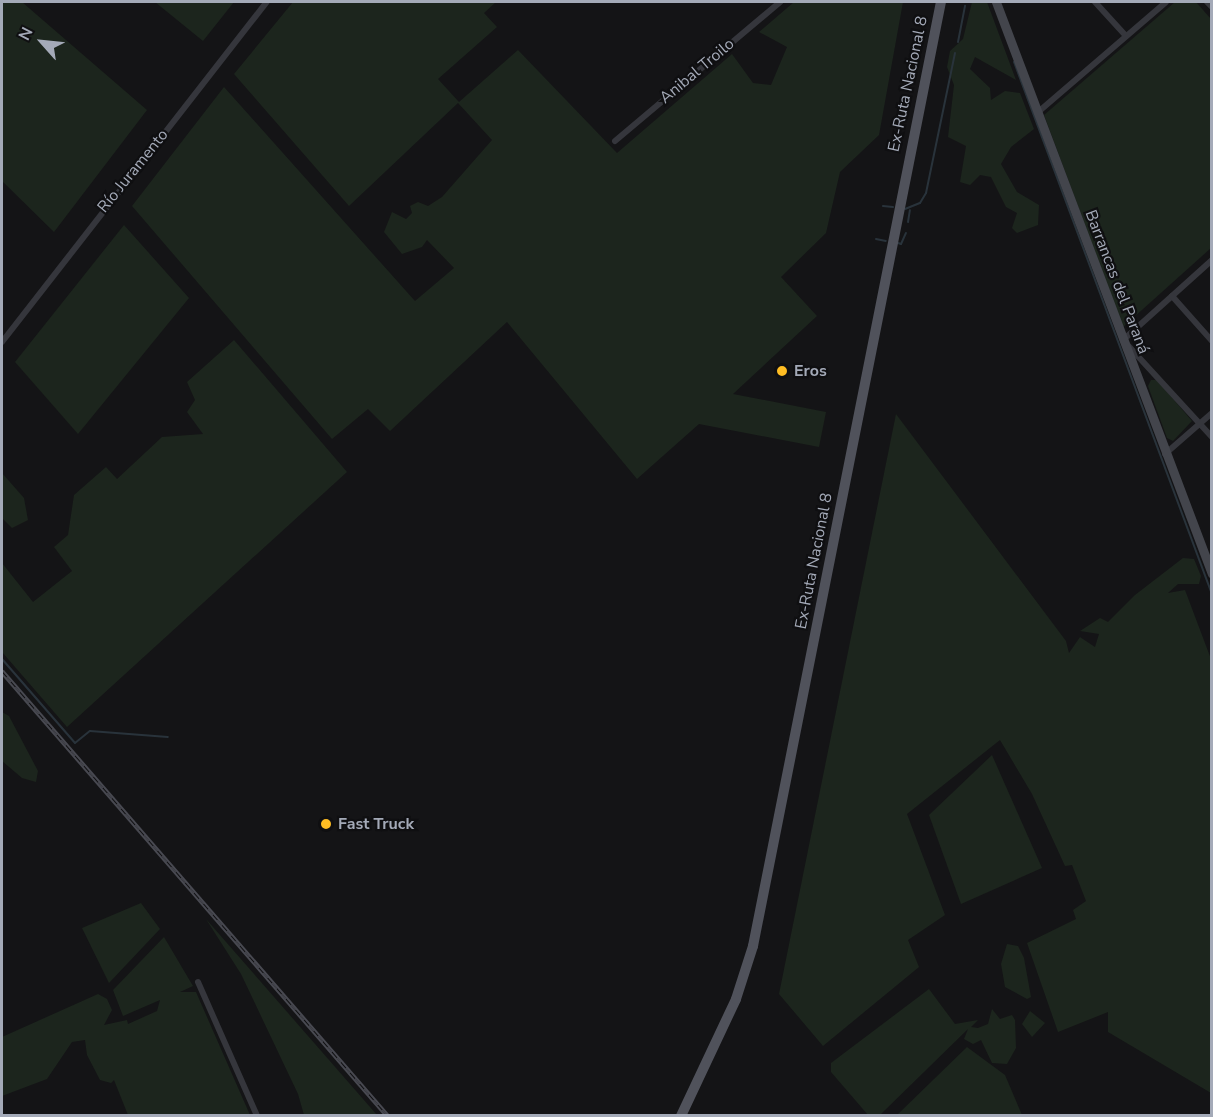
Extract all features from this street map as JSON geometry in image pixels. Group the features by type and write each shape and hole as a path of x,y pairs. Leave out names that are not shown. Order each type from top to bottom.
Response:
{"main road":[{"name":"Ex-Ruta Nacional 8","path":"681,1116 736,999 753,946 941,2"}],"street":[{"name":"Río Juramento","path":"2,342 267,2"},
{"name":"Anibal Troilo","path":"615,141 780,2"},
{"name":"Barrancas del Paraná","path":"996,2 1166,454 1211,567"},
{"path":"1095,2 1126,36"},
{"path":"1037,113 1166,2"},
{"path":"1207,2 1212,7"},
{"path":"1212,260 1123,340 1212,437"},
{"path":"1172,296 1212,341"},
{"path":"1166,454 1212,413"},
{"path":"198,982 257,1116"}],"shaded area":[{"path":"2,2 22,2 147,110 54,232 2,181"},
{"path":"155,2 234,2 203,41"},
{"path":"293,2 496,2 484,13 497,27 438,79 459,102 518,50 617,153 732,54 753,83 771,85 787,47 759,32 794,2 903,2 879,135 840,172 826,233 781,277 817,316 733,394 826,412 819,447 699,424 637,479 507,322 390,431 368,409 332,439 132,206 224,87 415,301 454,268 427,240 422,247 402,254 384,232 392,212 406,219 412,213 410,206 418,202 428,206 442,197 492,140 458,103 349,206 234,74"},
{"path":"972,2 987,2 1016,80 975,57 970,69 990,88 991,100 1005,91 1020,93 1034,129 1011,147 1001,164 1017,192 1039,205 1038,225 1017,233 1012,228 1017,213 1006,207 991,177 980,175 970,185 960,182 966,146 948,137 954,85 947,67 950,51 963,39"},
{"path":"1175,2 1196,2 1211,19 1211,248 1123,327 1044,115"},
{"path":"124,225 189,298 78,434 15,362"},
{"path":"234,340 347,472 67,727 2,652 2,563 33,602 72,571 54,547 68,535 74,495 106,467 117,479 162,437 203,434 187,412 195,400 187,382"},
{"path":"1151,380 1157,380 1192,421 1173,441 1167,438 1148,386"},
{"path":"896,414 1066,641 1069,653 1080,637 1095,647 1099,634 1080,631 1100,618 1108,622 1135,595 1183,558 1194,559 1201,576 1199,584 1178,584 1168,593 1185,590 1211,659 1211,1093 1108,1032 1108,1012 1058,1032 1027,943 1076,919 1073,910 1086,901 1072,865 1065,866 1032,794 1000,740 907,814 945,915 908,940 919,967 823,1046 779,994"},
{"path":"2,473 24,498 28,520 12,528 2,518"},
{"path":"2,712 9,716 38,771 36,782 22,778 2,761"},
{"path":"992,755 1042,868 961,904 929,815"},
{"path":"141,903 160,929 109,983 82,928"},
{"path":"206,919 377,1115 304,1115 298,1094 241,974"},
{"path":"164,937 193,986 180,992 196,992 250,1115 128,1115 114,1080 111,1083 100,1080 87,1055 85,1040 72,1042 47,1079 2,1096 2,1037 98,994 107,999 112,1010 104,1025 127,1020 128,1024 157,1011 160,1000 123,1016 113,990"},
{"path":"1007,944 1018,946 1024,958 1031,997 1027,999 1005,987 1001,964"},
{"path":"929,989 955,1024 978,1020 971,1027 978,1028 988,1024 992,1009 1000,1019 1012,1015 1015,1020 1016,1048 1007,1064 992,1063 981,1040 973,1044 964,1039 968,1029 880,1115 868,1115 831,1072 831,1063"},
{"path":"1030,1011 1045,1023 1032,1037 1022,1024"},
{"path":"967,1047 1005,1075 1022,1115 897,1115"}],"waterway":[{"path":"958,42 965,6"},
{"path":"905,209 920,203 926,193 955,53"},
{"path":"1014,62 1212,594"},
{"path":"883,206 893,207"},
{"path":"908,222 910,210"},
{"path":"898,243 901,244 906,233"},
{"path":"876,239 886,241"},
{"path":"2,659 75,743 90,731 168,737"}],"railway":[{"path":"2,671 388,1116"}],"place":[{"name":"Eros","path":"782,371"},
{"name":"Fast Truck","path":"326,824"}]}
